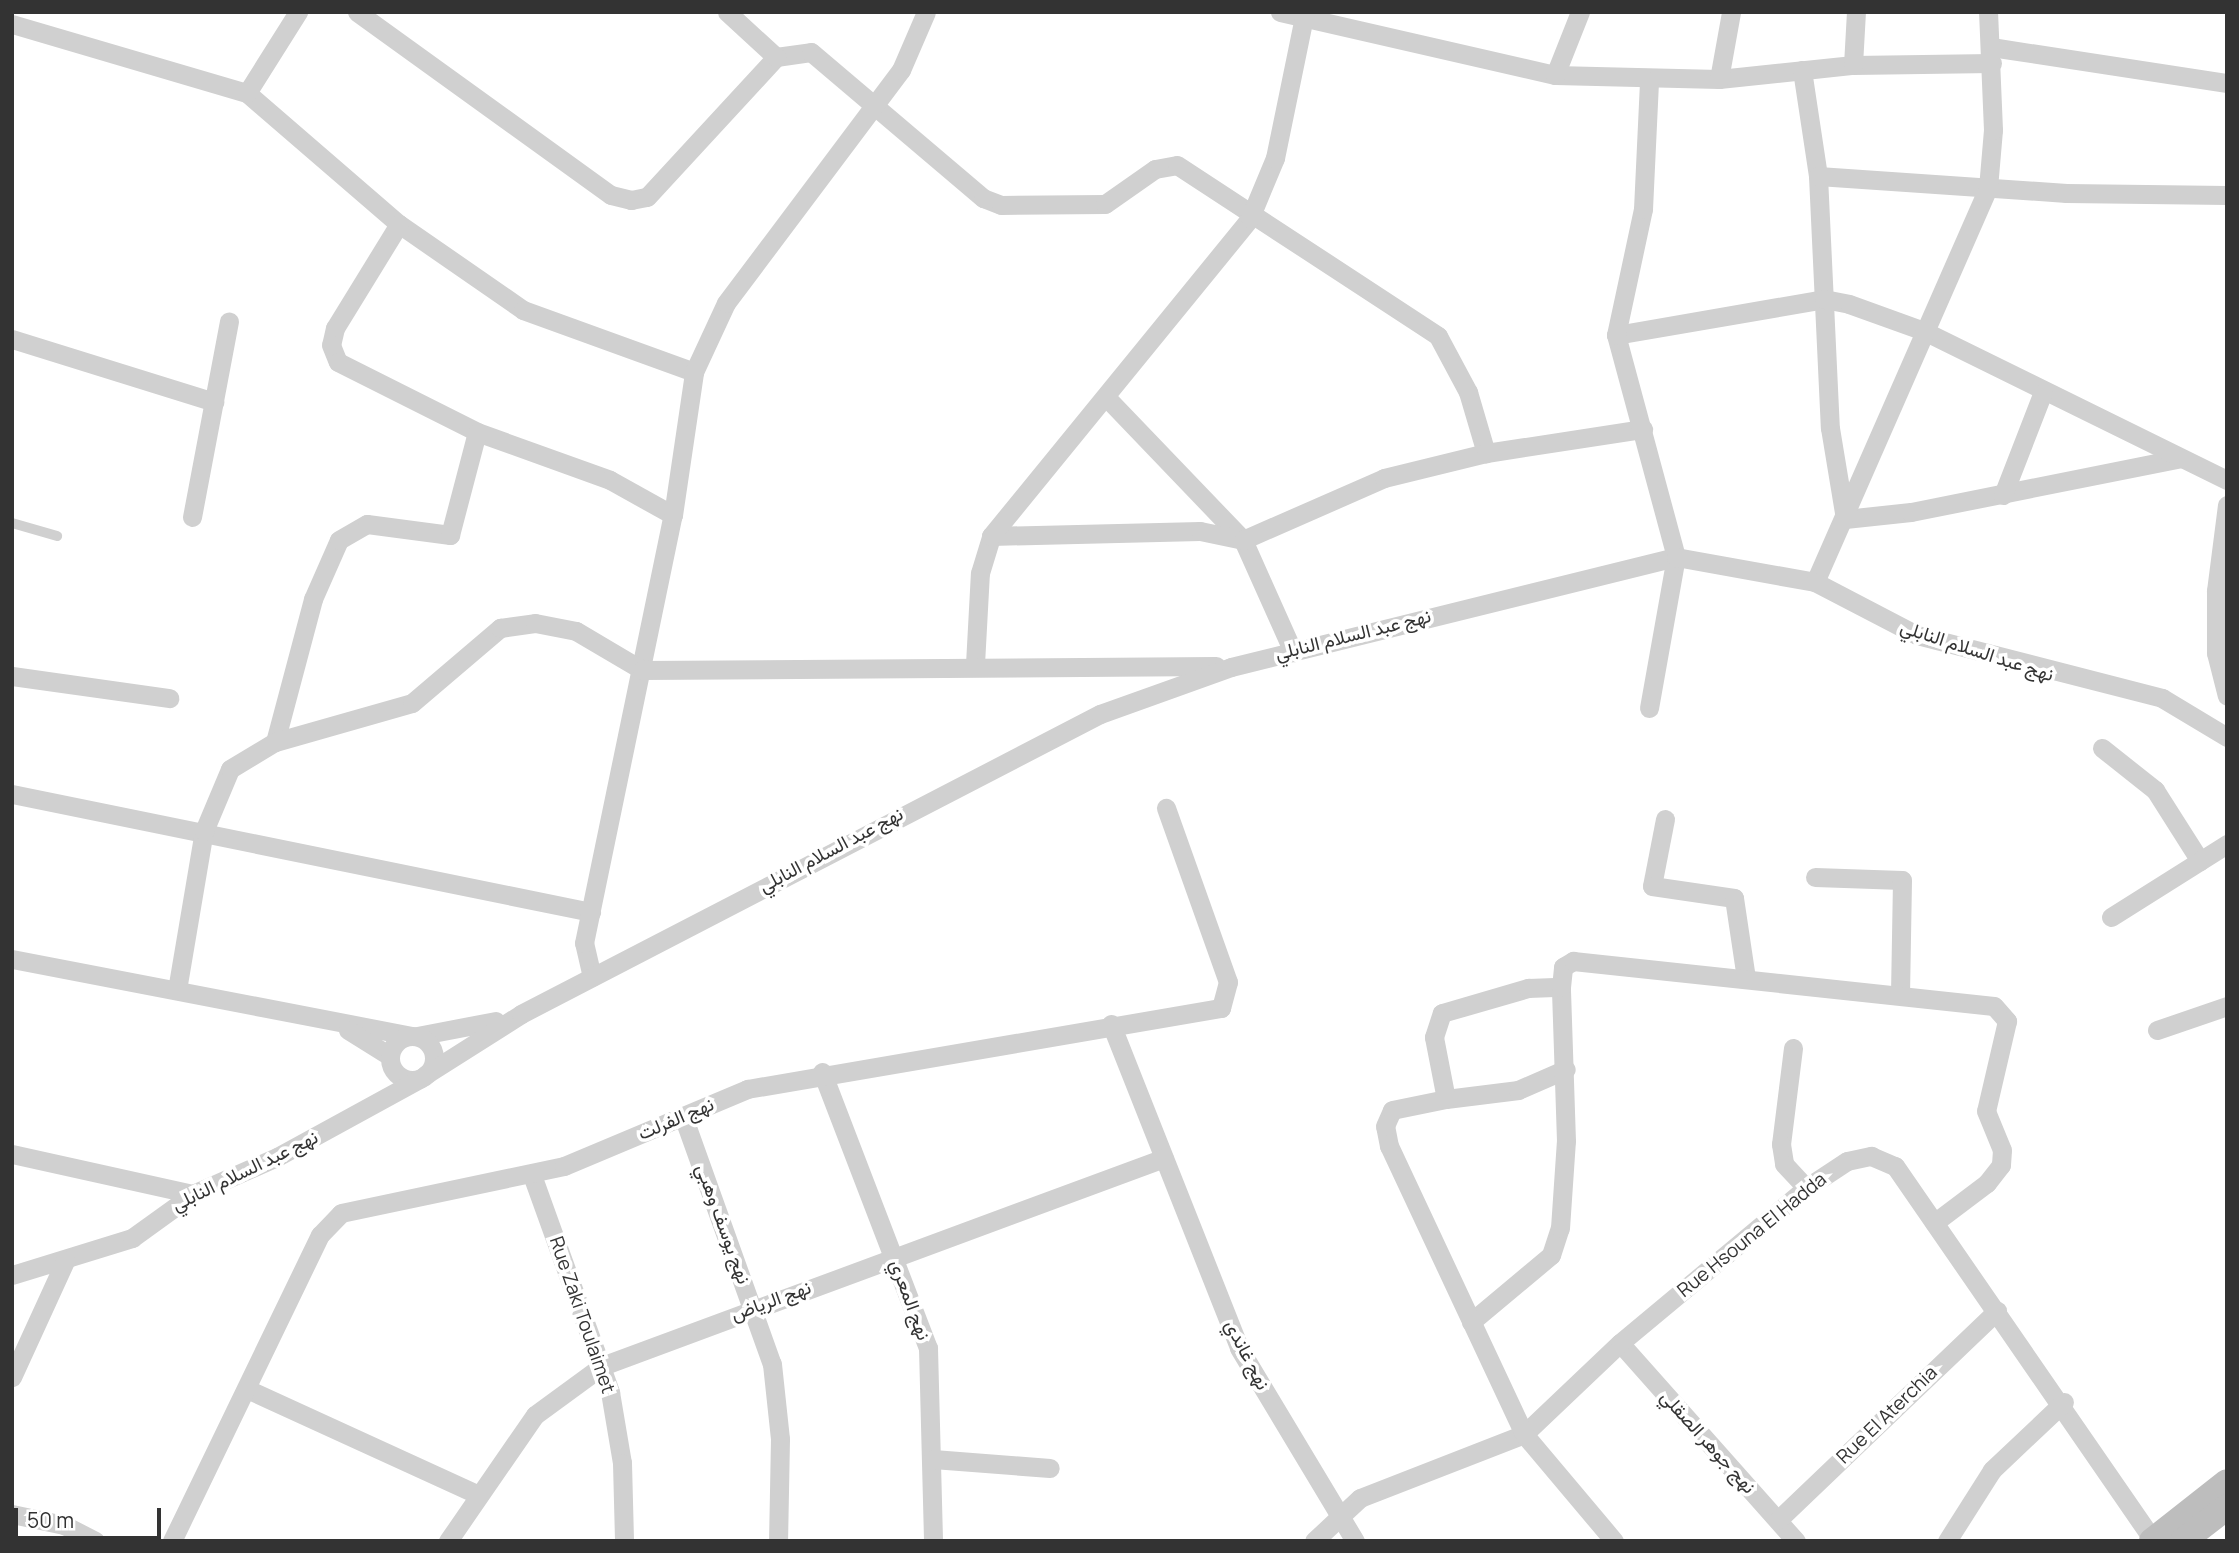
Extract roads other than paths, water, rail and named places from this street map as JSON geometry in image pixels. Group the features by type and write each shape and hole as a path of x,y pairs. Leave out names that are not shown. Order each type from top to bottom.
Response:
{"main road":[{"path":"2152,1540 2227,1482"},
{"path":"2183,1541 2227,1507"}],"street":[{"path":"247,93 298,12"},
{"path":"357,12 611,195 631,200 647,197 776,57 811,52 983,198 1001,205 1105,204 1155,169 1178,165 1250,218 1438,336 1468,392 1486,453"},
{"path":"727,12 776,57"},
{"path":"592,976 584,943 673,515 694,373 726,303 901,70 926,12"},
{"path":"1280,12 1555,75 1650,80 1719,79 1853,65 1991,55 2227,83"},
{"path":"1555,75 1580,12"},
{"path":"1719,79 1731,12"},
{"path":"1853,65 1856,12"},
{"path":"1815,582 1845,519 1988,188 1991,55 1988,12"},
{"path":"975,664 980,573 991,536 1250,218 1275,158 1304,16"},
{"path":"12,24 247,93 400,224 523,310 694,373"},
{"path":"1802,70 1818,176 1830,428 1845,519"},
{"path":"1649,708 1676,556 1616,335 1643,209 1650,80"},
{"path":"1818,176 1988,188 2227,195"},
{"path":"400,224 335,328 333,354 344,368 477,432 610,480 673,515"},
{"path":"1616,335 1824,299 1924,331 2043,392 2227,480"},
{"path":"192,517 229,321"},
{"path":"12,339 214,402"},
{"path":"2003,495 2043,392"},
{"path":"1106,397 1243,540 1293,652"},
{"path":"991,536 1200,531 1243,540 1384,478 1486,453 1643,429"},
{"path":"275,742 313,599 339,541 367,524 450,535 477,432"},
{"path":"1845,519 2003,495 2181,458"},
{"path":"2227,505 2216,603 2216,653 2227,696"},
{"name":"نهج عبد السلام النابلي","path":"12,1275 65,1261 132,1238 193,1194 361,1112 423,1077 520,1014 1022,749 1231,667 1676,556 1815,582 1917,635 2162,698 2227,737"},
{"path":"177,990 204,831 230,769 275,742 412,703 486,635 518,624 589,636 642,670 975,664 1231,667"},
{"path":"12,676 169,698"},
{"path":"2102,748 2155,790 2200,861"},
{"path":"12,794 591,912"},
{"name":"نهج الفرلت","path":"172,1541 320,1235 341,1213 532,1175 747,1089 822,1072 1111,1024 1204,1014 1229,996 1166,808"},
{"path":"1665,819 1652,886 1734,898 1746,978"},
{"path":"2111,917 2227,845"},
{"path":"1815,877 1902,880 1900,992"},
{"name":"نهج عبد السلام النابلي","path":"12,959 414,1036 460,1033 520,1014"},
{"path":"1471,1322 1551,1255 1565,1191 1566,1069 1561,987 1563,967 1573,961 1900,992 1983,1002 2003,1011 2007,1021 1986,1111 2003,1150 2001,1165 1987,1183 1934,1223"},
{"path":"1446,1098 1434,1037 1442,1013 1528,988 1561,987"},
{"path":"2157,1030 2227,1006"},
{"path":"331,1021 391,1058 399,1075 423,1077 433,1049 414,1036 395,1044 391,1058"},
{"name":"نهج غاندي","path":"1111,1024 1239,1348 1355,1541"},
{"path":"1793,1048 1781,1144 1784,1164 1806,1188"},
{"name":"نهج عبد السلام النابلي","path":"361,1112 380,1091 391,1058"},
{"path":"1566,1069 1518,1090 1446,1098 1392,1110 1385,1126 1389,1146 1524,1434 1614,1541"},
{"name":"نهج المعري","path":"822,1072 895,1256 928,1348 933,1459 933,1541"},
{"name":"نهج يوسف وهبي","path":"683,1116 753,1307 778,1400 778,1541"},
{"path":"12,1154 193,1194"},
{"name":"نهج الرياض","path":"448,1541 478,1495 546,1404 602,1366 753,1307 1164,1158"},
{"name":"Rue Hsouna El Hadda","path":"1314,1541 1338,1512 1524,1434 1620,1342 1806,1188 1847,1161 1882,1158 1895,1166 2064,1402 2152,1540"},
{"name":"Rue Zaki Toulaimet","path":"532,1175 602,1366 622,1463 624,1541"},
{"path":"12,1377 65,1261"},
{"name":"Rue El Aterchia","path":"1778,1520 1997,1311"},
{"name":"نهج جوهر الصقلي","path":"1620,1342 1796,1541"},
{"path":"247,1388 478,1495"},
{"path":"1947,1541 1992,1470 2064,1402"},
{"path":"933,1459 1050,1468"},
{"path":"12,1514 64,1525 95,1541"}],"lane":[{"path":"12,523 57,536"}]}
